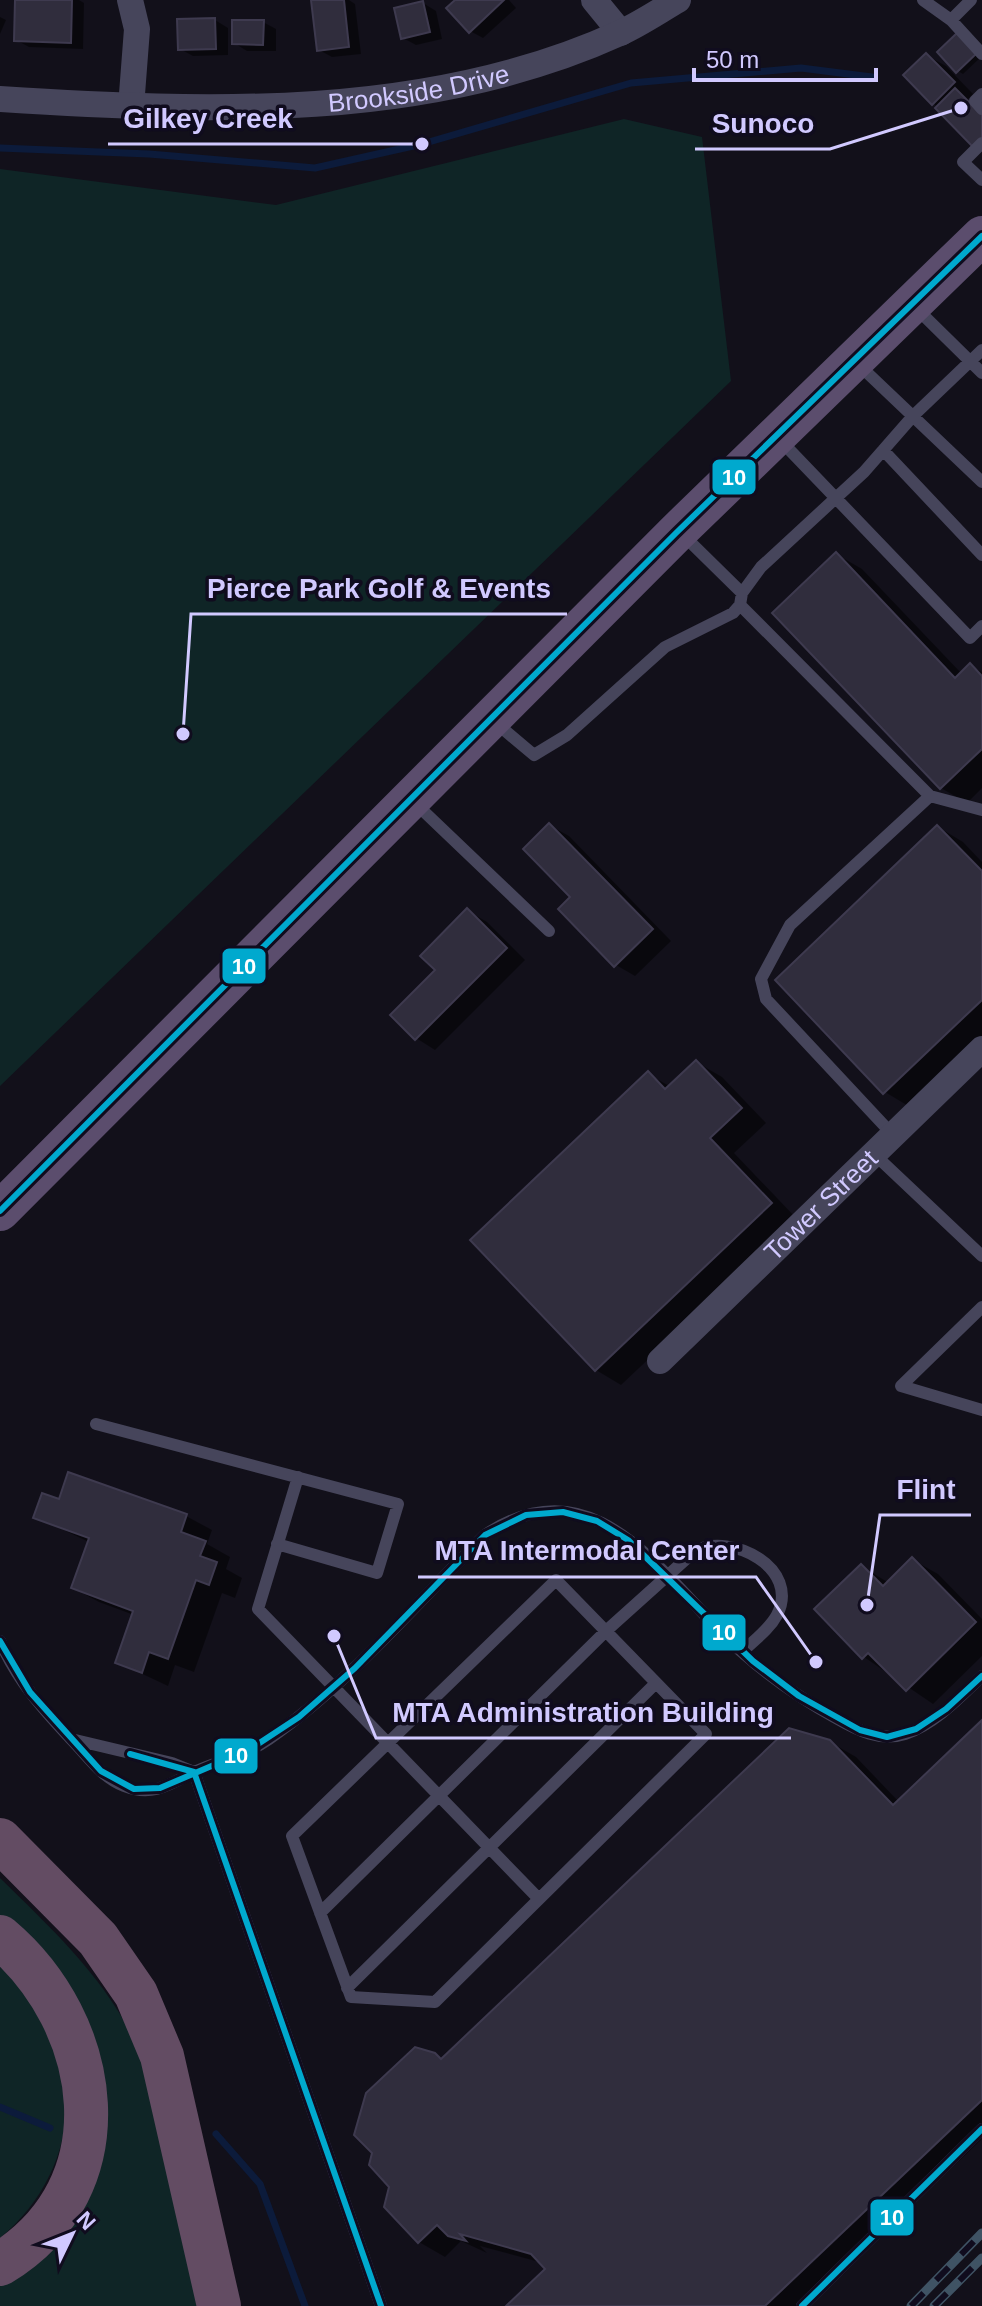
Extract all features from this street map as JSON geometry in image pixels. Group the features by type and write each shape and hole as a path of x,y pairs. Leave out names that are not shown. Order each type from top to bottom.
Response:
{"highway":[{"path":"0,1840 98,1939 136,1994 165,2069 219,2306"},
{"path":"0,1937 34,1971 71,2028 82,2062 88,2098 85,2132 67,2188 34,2237 0,2264"}],"main road":[{"path":"0,1211 679,530 982,236"}],"street":[{"path":"130,0 137,29 131,107"},
{"path":"594,0 621,33"},
{"name":"Brookside Drive","path":"0,99 131,107 211,108 343,102 451,86 533,66 621,33 678,0"},
{"name":"Tower Street","path":"660,1361 982,1049"}],"lane":[{"path":"923,0 951,20 982,54"},
{"path":"951,20 971,0"},
{"path":"982,94 975,101 982,109"},
{"path":"982,143 963,162 982,180"},
{"path":"912,304 982,373"},
{"path":"491,718 534,755 567,735 665,647 713,626 741,599 761,567 836,497 913,416 982,350"},
{"path":"854,360 982,482"},
{"path":"776,436 970,638 982,626"},
{"path":"883,450 982,555"},
{"path":"679,530 930,796 982,810"},
{"path":"893,1135 766,999 761,979 790,925 930,796"},
{"path":"410,799 549,931"},
{"path":"874,1154 981,1255"},
{"path":"982,1307 901,1386 982,1410"},
{"path":"96,1424 398,1504 377,1573 277,1544"},
{"path":"298,1477 258,1609 331,1688 539,1899"},
{"path":"0,1641 12,1669 31,1697 106,1777 125,1787 147,1790 172,1786 194,1772 244,1754 269,1739 331,1688 485,1535 508,1519 535,1511 583,1514 610,1525 634,1541 742,1652 820,1709 880,1737 904,1734 924,1724 982,1676"},
{"path":"320,1913 606,1631 667,1576 709,1544 723,1544 761,1559 774,1570 781,1584 777,1614 742,1652"},
{"path":"556,1580 656,1683 706,1734 435,2002 351,1997 292,1836 556,1580"},
{"path":"347,1988 656,1683"},
{"path":"71,1739 172,1763 194,1772 381,2306"},
{"path":"802,2306 982,2129"}],"green space":[{"path":"624,119 702,137 731,381 0,1086 0,169 276,205"},
{"path":"0,1878 43,1920 101,1985 132,2035 144,2062 202,2306 0,2306 0,2280 101,2129 0,1921"},
{"path":"0,1965 36,2006 55,2042 63,2072 66,2103 64,2133 42,2189 23,2215 0,2238"}],"building":[{"path":"15,0 72,0 71,43 14,41"},
{"path":"311,0 344,0 349,47 317,51"},
{"path":"455,0 504,0 469,33 446,8"},
{"path":"423,1 430,32 401,39 394,8"},
{"path":"215,18 216,49 178,50 177,19"},
{"path":"232,20 264,20 263,45 232,44"},
{"path":"957,33 977,53 956,73 937,52"},
{"path":"926,53 955,82 932,105 903,75"},
{"path":"955,88 982,115 982,140 974,148 935,108"},
{"path":"836,552 955,678 970,663 982,676 982,749 940,789 772,613"},
{"path":"549,823 653,929 614,967 558,909 570,897 523,849"},
{"path":"937,825 982,871 982,1000 883,1094 775,980"},
{"path":"467,908 507,948 415,1040 390,1015 435,970 420,956"},
{"path":"696,1060 742,1108 710,1138 772,1203 595,1371 470,1240 648,1071 665,1089"},
{"path":"68,1472 187,1514 181,1532 206,1541 200,1556 217,1562 209,1585 196,1580 168,1659 149,1652 142,1673 115,1663 133,1611 71,1588 89,1538 33,1518 42,1493 59,1499"},
{"path":"912,1557 976,1622 906,1691 868,1653 862,1659 814,1609 861,1564 883,1586"},
{"path":"982,1720 982,2100 765,2306 506,2306 545,2269 531,2254 460,2234 466,2241 448,2236 437,2225 418,2243 384,2207 389,2187 369,2165 372,2153 354,2135 366,2093 415,2047 435,2053 441,2059 789,1728 830,1740 893,1805"}],"waterway":[{"path":"0,148 149,154 315,168 422,144 631,83 801,68 872,77"},
{"path":"0,2107 50,2128"},
{"path":"216,2134 260,2184 305,2306"}],"railway":[{"path":"911,2306 982,2233"},
{"path":"934,2306 982,2258"}],"transit line":[{"name":"10","path":"0,1211 676,533 982,236"},
{"name":"10","path":"0,1641 30,1692 101,1771 134,1789 160,1788 249,1750 299,1717 355,1668 485,1535 526,1515 563,1512 597,1521 628,1540 753,1661 799,1696 860,1730 887,1737 916,1729 946,1709 982,1676"},
{"name":"10","path":"130,1754 194,1772 381,2306"},
{"name":"10","path":"802,2306 982,2129"}],"place":[{"name":"Sunoco","path":"961,108"},
{"name":"Gilkey Creek","path":"422,144"},
{"name":"Pierce Park Golf & Events","path":"183,734"},
{"name":"Flint","path":"867,1605"},
{"name":"MTA Administration Building","path":"334,1636"},
{"name":"MTA Intermodal Center","path":"816,1662"}]}
